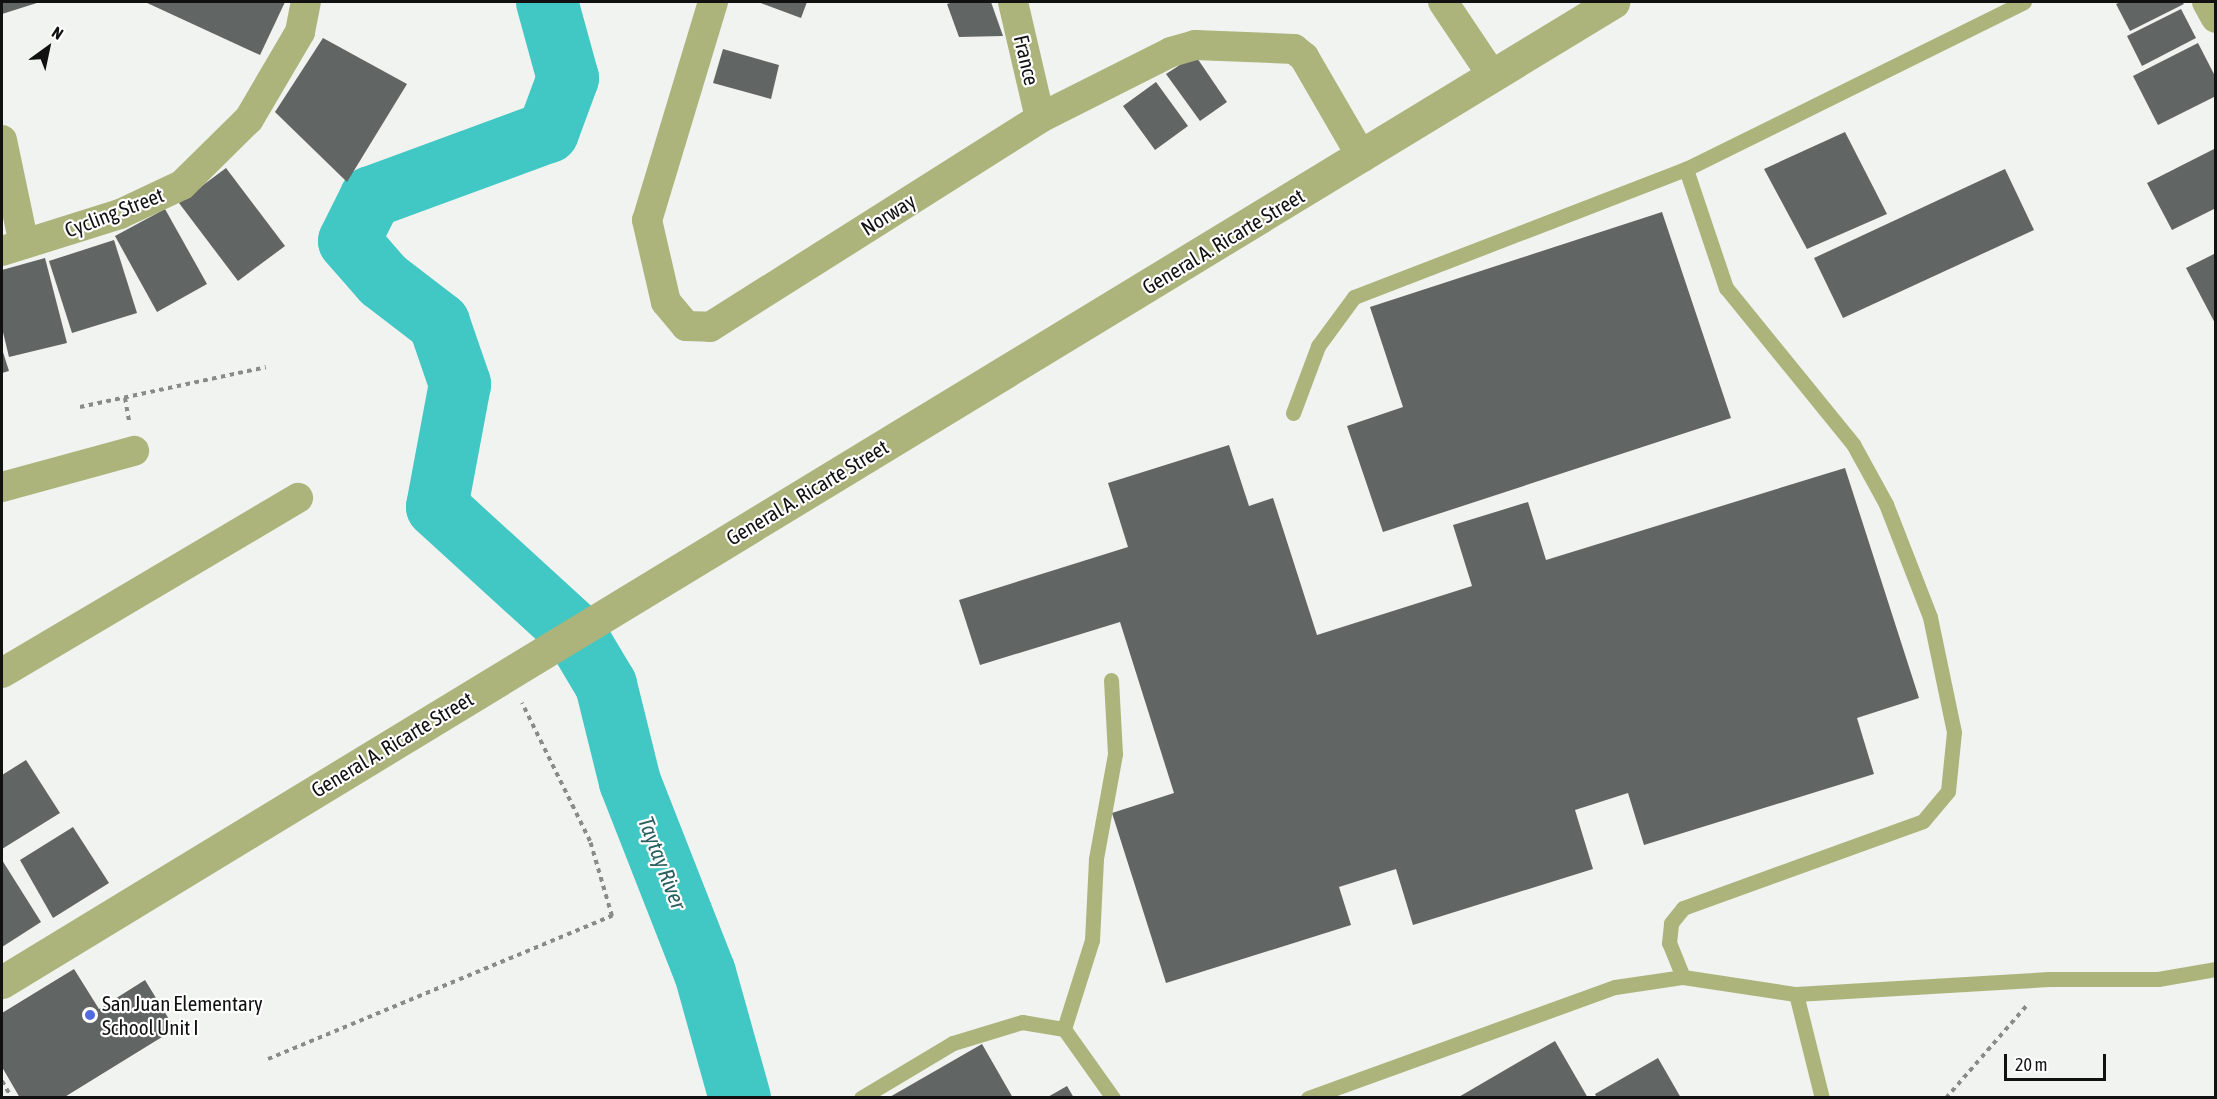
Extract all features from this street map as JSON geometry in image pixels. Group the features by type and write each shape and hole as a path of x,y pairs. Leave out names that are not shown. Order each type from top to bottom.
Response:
{"street":[{"name":"Cycling Street","path":"13,248 120,214 182,184 249,119 300,32 306,2"},
{"name":"Norway","path":"713,2 647,220 666,302 686,326 710,327 1040,118 1171,52 1195,45 1294,49 1315,75 1362,157"},
{"name":"France","path":"1013,2 1040,118"},
{"path":"1443,2 1492,75"},
{"name":"General A. Ricarte Street","path":"2,982 554,644 1362,157 1613,2"},
{"path":"2207,2 2216,18"},
{"path":"2,140 13,248"},
{"path":"2,488 134,451"},
{"path":"2,673 298,498"}],"lane":[{"path":"1293,413 1318,346 1354,297 1686,170 2024,2"},
{"path":"1683,977 1669,943 1671,923 1683,908 1923,820 1948,791 1954,732 1930,617 1887,504 1853,444 1726,288 1686,170"},
{"path":"1064,1029 1092,940 1096,860 1115,754 1111,680"},
{"path":"1308,1098 1615,987 1683,977 1796,994 2049,979 2158,979 2216,969"},
{"path":"1796,994 1822,1098"},
{"path":"861,1098 953,1043 1022,1022 1064,1029 1113,1098"}],"path":[{"path":"80,407 266,367"},
{"path":"268,1059 612,916 590,841 507,673"},
{"path":"1946,1098 2049,979"},
{"path":"2,1081 12,1098"}],"building":[{"path":"2,2 40,2 2,14"},
{"path":"145,2 285,2 260,55"},
{"path":"758,2 807,2 801,18"},
{"path":"991,2 1003,36 959,37 947,4"},
{"path":"2121,2 2182,2 2184,4 2130,31 2116,4"},
{"path":"2181,9 2196,38 2142,66 2127,36"},
{"path":"323,38 407,84 347,182 275,112"},
{"path":"2198,43 2216,78 2216,96 2158,125 2133,76"},
{"path":"723,49 779,65 771,99 713,83"},
{"path":"1195,55 1227,102 1200,121 1166,74"},
{"path":"1156,82 1188,126 1155,150 1123,106"},
{"path":"1845,132 1887,214 1807,249 1764,169"},
{"path":"2216,148 2216,208 2172,230 2147,183"},
{"path":"226,168 285,246 238,281 179,203"},
{"path":"2005,169 2034,230 1843,318 1814,258"},
{"path":"165,209 207,284 157,312 115,236"},
{"path":"1662,212 1731,418 1383,532 1347,426 1403,407 1370,307"},
{"path":"114,240 137,313 72,333 49,261"},
{"path":"2216,253 2216,325 2186,268"},
{"path":"45,258 67,343 9,357 2,328 2,270"},
{"path":"2,349 9,371 2,373"},
{"path":"1229,445 1249,506 1273,498 1317,635 1472,586 1453,525 1528,502 1546,560 1845,468 1919,698 1857,718 1874,774 1644,845 1628,793 1575,810 1593,869 1413,925 1396,869 1339,887 1351,925 1166,983 1112,813 1174,793 1120,622 980,665 959,600 1128,547 1108,483"},
{"path":"26,760 60,813 2,849 2,775"},
{"path":"73,827 109,883 53,918 20,860"},
{"path":"2,860 41,922 2,947"},
{"name":"San Juan Elementary School Unit I","path":"74,969 99,1009 145,980 175,1029 63,1098 20,1098 2,1067 2,1013"},
{"path":"1555,1041 1588,1098 1457,1098"},
{"path":"982,1044 1013,1098 888,1098"},
{"path":"1658,1058 1681,1098 1597,1098 1595,1094"},
{"path":"1067,1086 1074,1098 1046,1098"}],"waterway":[{"name":"Taytay River","path":"547,2 568,78 548,132 371,197 349,241 383,280 439,323 460,384 437,507 575,633 606,685 630,782 705,973 740,1098"}],"place":[{"name":"San Juan Elementary School Unit I","path":"90,1015"}]}
